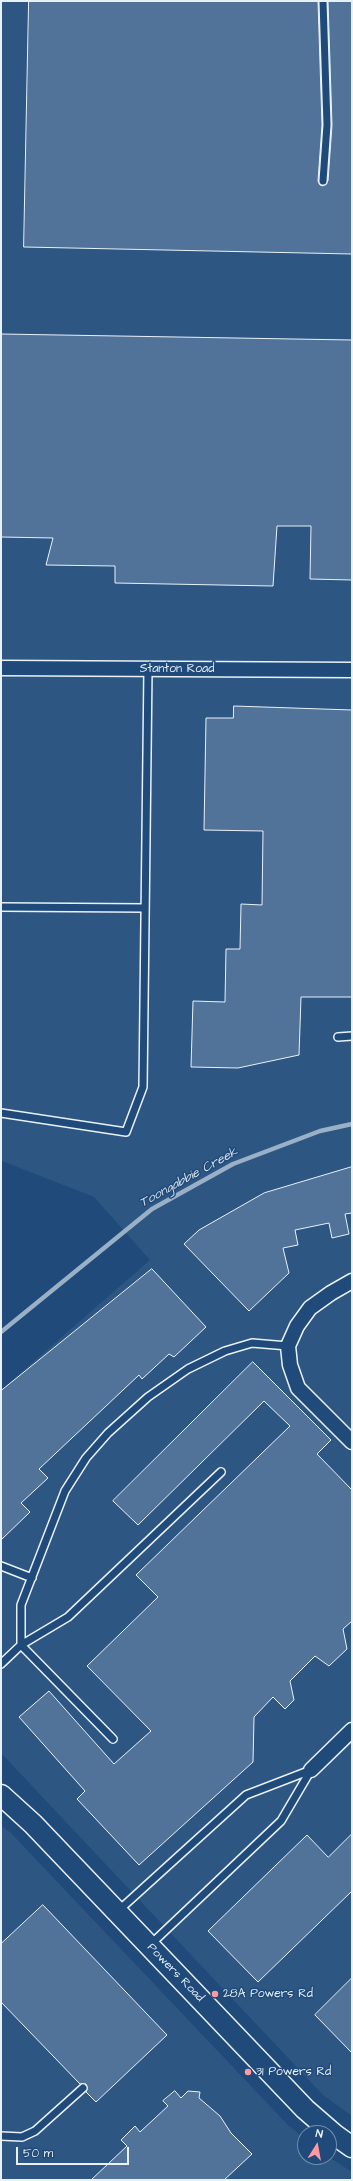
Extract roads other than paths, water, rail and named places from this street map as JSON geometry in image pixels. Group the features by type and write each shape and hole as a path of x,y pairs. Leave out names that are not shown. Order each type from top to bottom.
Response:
{"street":[{"name":"Stanton Road","path":"1,668 352,670"},
{"path":"352,1281 330,1293 310,1308 297,1326 288,1346 290,1365 298,1388 352,1442"},
{"path":"311,1770 352,1730"},
{"name":"Powers Road","path":"1,1795 33,1824 305,2109 352,2147"}],"lane":[{"path":"323,1 327,125 323,181"},
{"path":"1,1113 126,1132 143,1087 148,669"},
{"path":"1,907 145,908"},
{"path":"338,1037 352,1036"},
{"path":"113,1739 21,1645 21,1605 65,1491 86,1458 108,1433 137,1407 188,1369 225,1351 252,1342 288,1346"},
{"path":"1,1664 21,1645 68,1617 221,1472"},
{"path":"1,1566 32,1578"},
{"path":"117,1912 246,1795 311,1770"},
{"path":"149,1947 281,1821 311,1770"},
{"path":"1,2136 22,2137 35,2131 83,2088"}],"waterway":[{"name":"Toongabbie Creek","path":"1,1332 152,1209 233,1164 320,1131 352,1124"}],"place":[{"name":"28A Powers Rd","path":"215,1994"},
{"name":"31 Powers Rd","path":"248,2072"}]}
